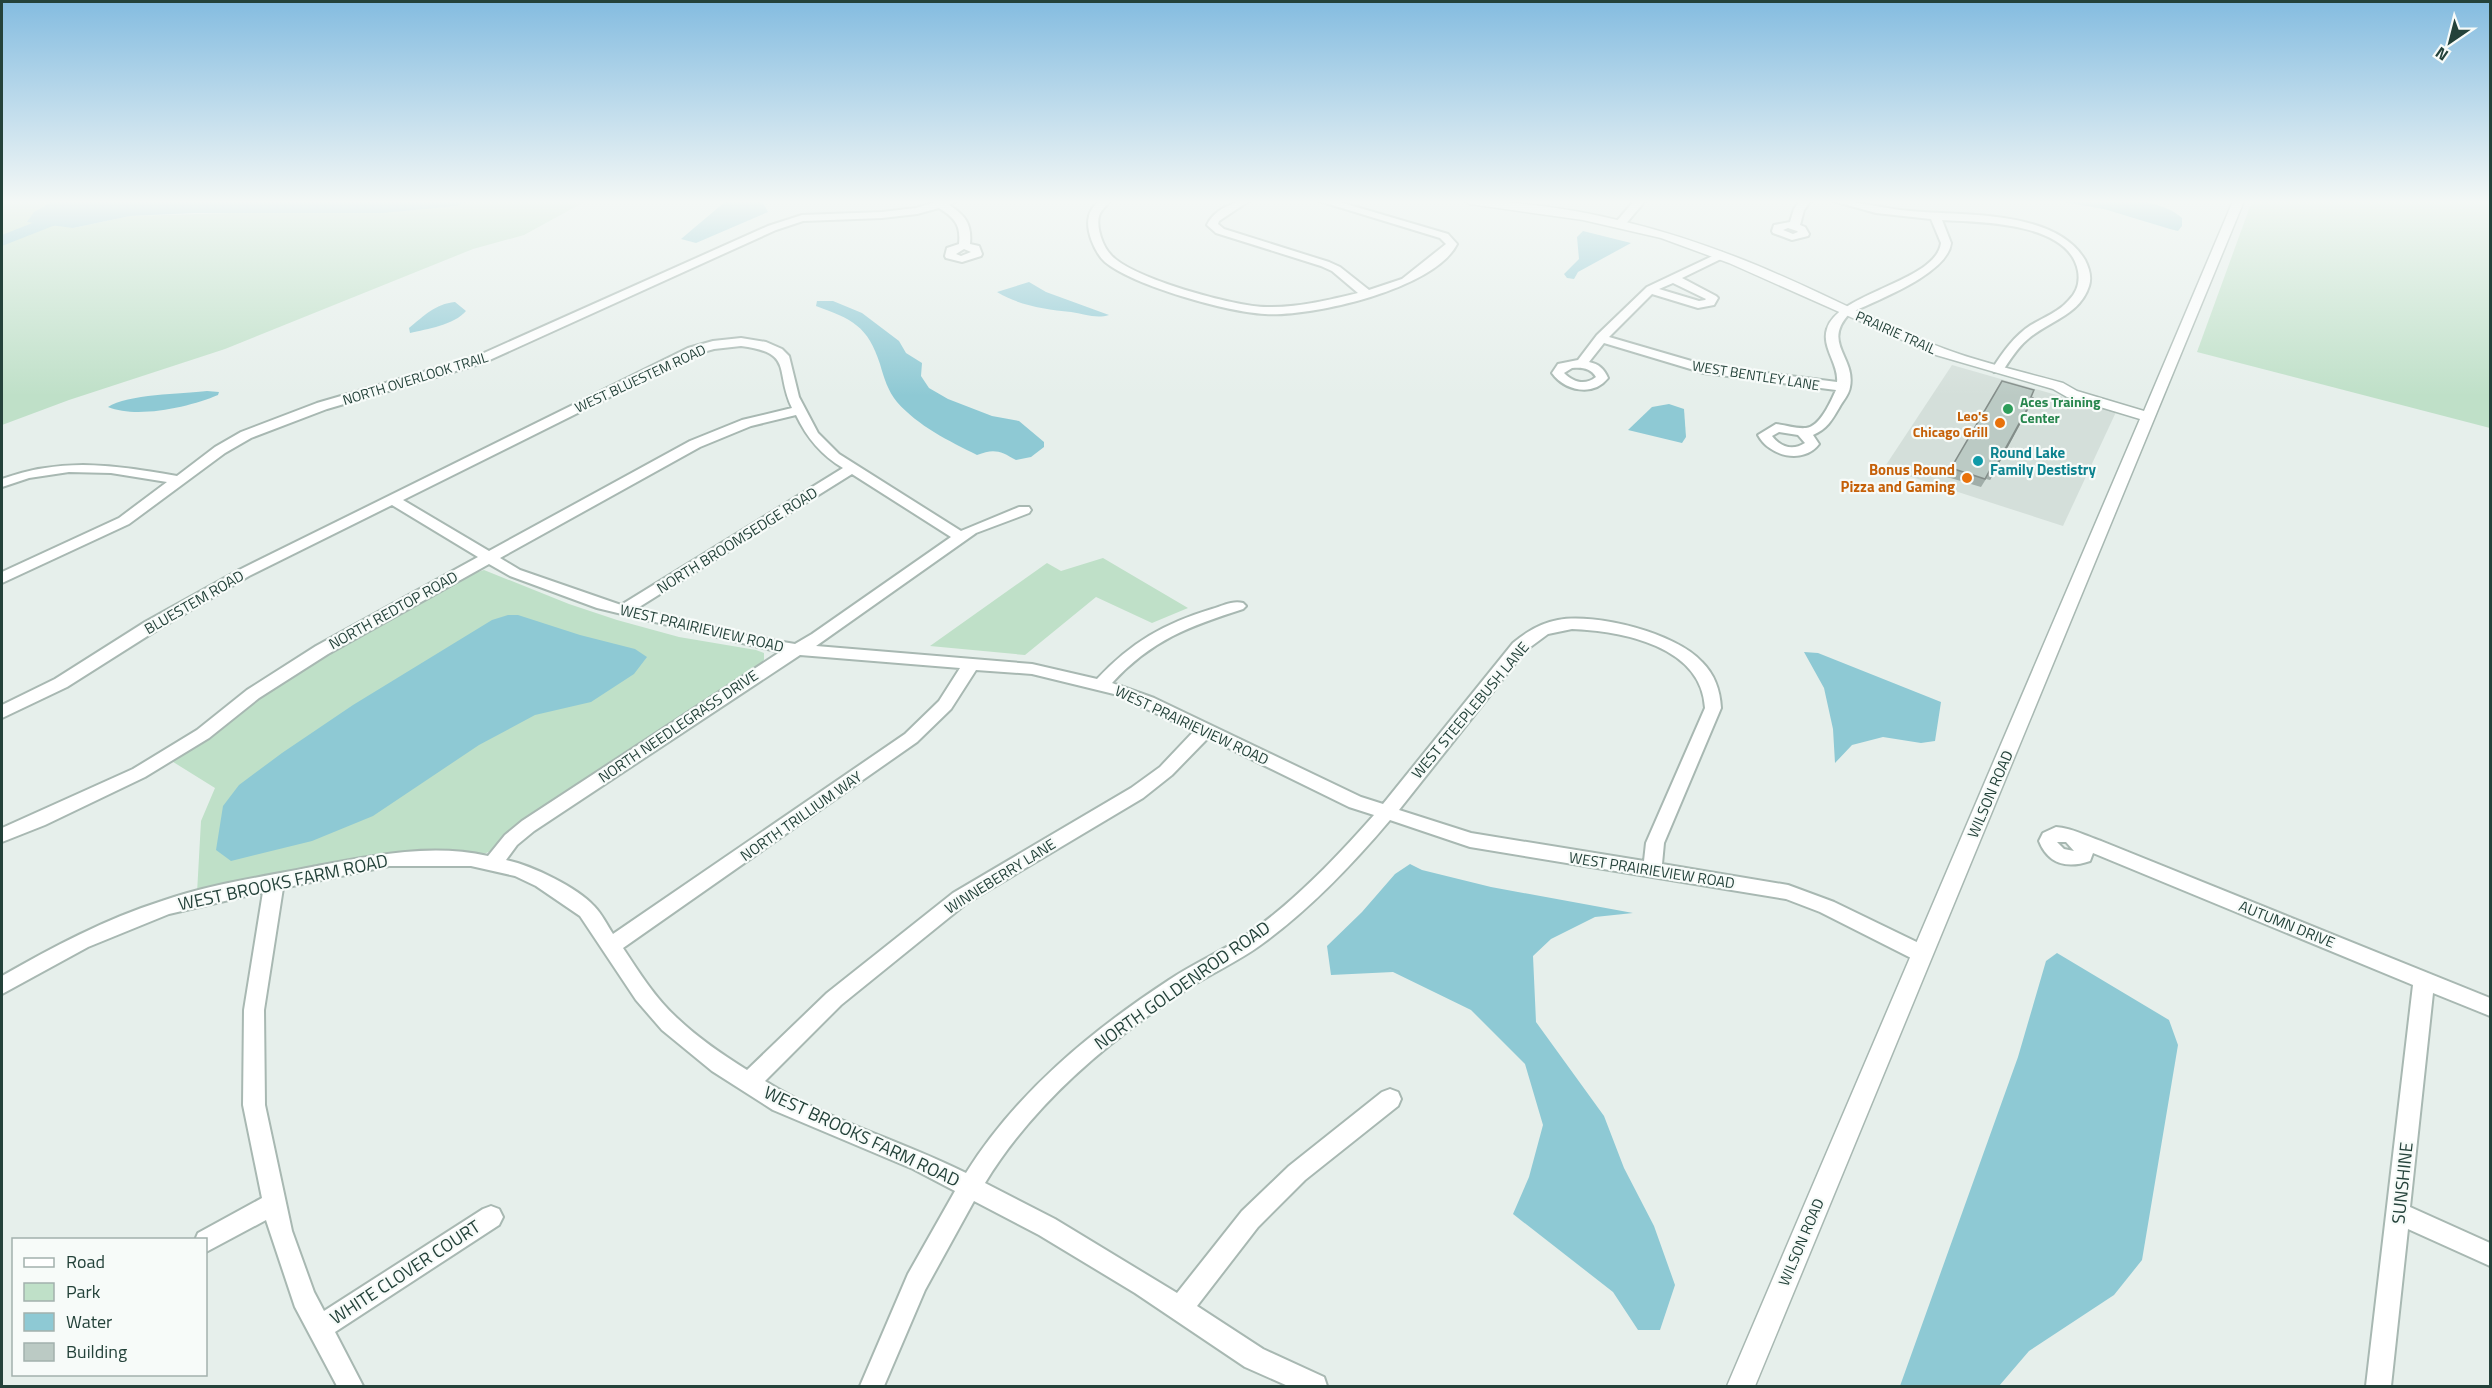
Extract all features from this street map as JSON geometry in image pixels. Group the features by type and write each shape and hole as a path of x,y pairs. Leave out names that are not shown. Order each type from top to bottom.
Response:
{"street":[{"name":"NORTH OVERLOOK TRAIL","path":"2,578 124,521 220,450 246,435 322,406 479,360 688,266"},
{"path":"1120,266 1138,275 1229,306 1255,311 1288,309 1366,294 1406,281 1426,266"},
{"path":"1329,266 1366,294"},
{"path":"1581,364 1601,338 1650,290 1699,266"},
{"name":"PRAIRIE TRAIL","path":"1745,266 1941,352 2058,386 2072,394 2152,412"},
{"path":"1805,434 1817,430 1825,422 1844,387 1833,343 1832,327 1835,320 1846,311 1932,266"},
{"path":"1998,369 2025,335 2070,308 2084,284 2082,266"},
{"name":"WILSON ROAD","path":"1741,1386 2212,266"},
{"path":"1650,290 1698,305 1710,303 1712,298 1673,278"},
{"name":"WEST BENTLEY LANE","path":"1601,338 1704,369 1844,387"},
{"name":"WEST BLUESTEM ROAD","path":"392,499 692,351 712,345 755,343 778,352 785,359 798,411 812,435 834,457 961,537"},
{"name":"NORTH REDTOP ROAD","path":"2,835 139,773 203,734 253,694 312,657 695,444 747,423 798,411"},
{"path":"1776,428 1805,434 1812,440 1811,447 1802,451 1789,451 1773,446 1765,435 1776,428"},
{"path":"1789,429 1789,451"},
{"path":"2,483 39,471 90,466 178,480"},
{"name":"NORTH BROOMSEDGE ROAD","path":"622,611 851,469"},
{"name":"WEST PRAIRIEVIEW ROAD","path":"392,499 488,558 537,582 622,611 753,642 795,649 1032,669 1101,685 1148,702 1384,814 1470,840 1788,892 1827,907 1922,954"},
{"name":"BLUESTEM ROAD","path":"2,712 61,683 142,632 244,573 392,499"},
{"name":"NORTH NEEDLEGRASS DRIVE","path":"492,864 511,840 528,826 795,649 819,636 961,537 983,525 1024,510"},
{"path":"1101,685 1120,664 1148,640 1169,628 1238,606"},
{"name":"WEST STEEPLEBUSH LANE","path":"1384,814 1528,638 1562,624 1597,624 1644,638 1690,659 1710,684 1713,694 1713,708 1655,843 1652,870"},
{"name":"NORTH TRILLIUM WAY","path":"612,945 911,738 938,715 955,694 969,665"},
{"name":"WINNEBERRY LANE","path":"749,1083 834,999 960,898 1137,793 1166,771 1206,730"},
{"name":"NORTH GOLDENROD ROAD","path":"872,1386 916,1282 942,1233 971,1186 1012,1128 1041,1095 1098,1041 1177,985 1255,939 1339,865 1384,814"},
{"name":"AUTUMN DRIVE","path":"2082,844 2094,846 2490,1007"},
{"name":"WEST BROOKS FARM ROAD","path":"2,986 81,941 123,923 165,907 274,882 389,859 471,859 519,870 543,881 587,911 643,994 669,1024 718,1064 781,1103 921,1162 971,1186 1047,1227 1180,1308 1254,1358 1315,1386"},
{"path":"274,882 254,1010 254,1105 280,1231 304,1298 350,1386"},
{"name":"SUNSHINE","path":"2379,1386 2424,980"},
{"path":"1180,1308 1250,1219 1297,1173 1390,1099"},
{"path":"207,1240 274,1204"},
{"path":"2398,1213 2490,1255"},
{"name":"WHITE CLOVER COURT","path":"320,1328 490,1217"}],"shaded area":[{"path":"1952,365 2116,412 2063,526 1884,468"}],"green space":[{"path":"2,266 431,266 225,349 69,400 2,425"},
{"path":"2228,266 2490,266 2490,428 2197,352"},
{"path":"1103,558 1188,608 1152,623 1096,597 1025,655 930,646 1047,563 1061,571"},
{"path":"484,570 569,604 617,620 679,637 756,650 764,653 764,660 758,667 484,854 432,850 391,854 197,893 201,821 215,788 170,760 310,662 466,576"}],"water":[{"path":"1572,266 1589,266 1578,272 1574,279 1567,278 1564,274"},
{"path":"1029,282 1046,292 1109,315 1095,316 1033,306 1015,301 997,292"},
{"path":"817,301 833,301 862,313 899,341 906,353 922,363 921,376 929,388 948,399 992,416 1019,421 1044,442 1044,447 1031,457 1016,460 997,452 977,455 934,432 905,411 894,398 875,351 864,332 840,315 816,306"},
{"path":"455,302 466,311 461,316 440,326 410,333 409,328 430,311 441,305"},
{"path":"207,391 219,392 218,395 206,399 163,410 133,412 108,407 128,399"},
{"path":"1669,404 1684,409 1686,437 1682,443 1628,430 1652,407"},
{"path":"508,615 518,615 580,635 635,649 647,657 634,674 591,702 535,715 479,745 373,816 312,841 231,861 216,850 223,806 239,785 353,705 492,620"},
{"path":"1804,652 1818,653 1941,702 1935,741 1921,743 1883,737 1852,745 1835,763 1833,729 1824,688"},
{"path":"1410,864 1422,870 1491,887 1633,913 1595,917 1551,939 1533,956 1536,1022 1604,1116 1624,1168 1654,1226 1675,1285 1660,1330 1638,1330 1613,1292 1513,1214 1529,1177 1543,1125 1525,1064 1471,1010 1393,972 1331,975 1327,946 1362,912 1395,874"},
{"path":"2057,953 2169,1020 2178,1045 2142,1260 2114,1295 2029,1351 1999,1386 1900,1386 2018,1057 2046,961"}],"building":[{"path":"2002,381 2034,390 2031,397 2033,398 1993,471 1990,470 1985,479 1951,468"}],"place":[{"name":"Aces Training Center","path":"2008,409"},
{"name":"Leo's Chicago Grill","path":"2000,423"},
{"name":"Round Lake Family Destistry","path":"1978,461"},
{"name":"Bonus Round Pizza and Gaming","path":"1967,478"}]}
